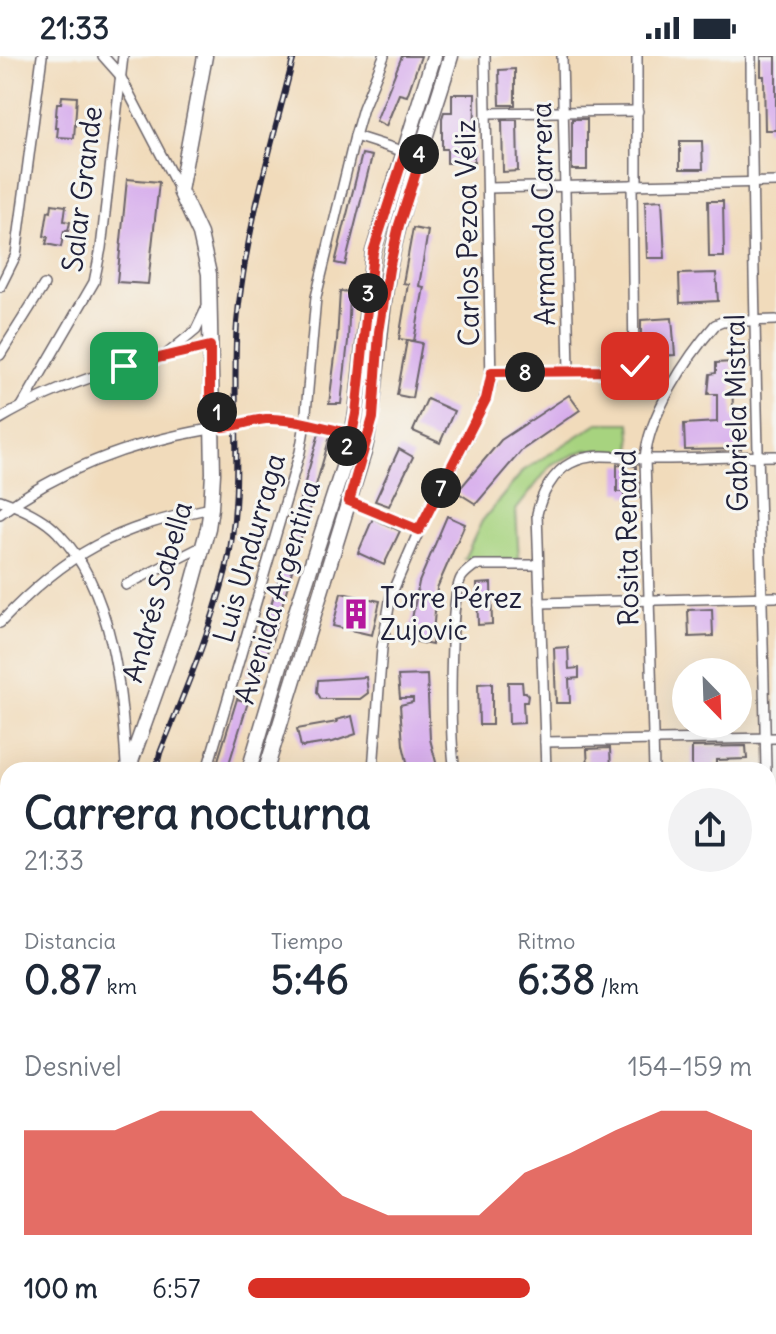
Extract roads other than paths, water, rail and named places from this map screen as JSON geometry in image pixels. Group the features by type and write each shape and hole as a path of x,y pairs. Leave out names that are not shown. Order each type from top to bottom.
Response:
{"main road":[{"path":"180,191 205,56"},
{"name":"Avenida Argentina","path":"251,762 349,449 356,414 373,252 434,56"},
{"name":"Avenida Argentina","path":"268,762 373,418 379,332 389,269 399,225 451,56"},
{"name":"Andrés Sabella","path":"130,762 173,646 211,508 216,428 206,256 200,234 180,191"}],"street":[{"path":"0,287 16,255 42,56"},
{"path":"103,56 119,74 180,191"},
{"name":"Salar Grande","path":"22,406 94,282 101,248 123,56"},
{"name":"Luis Undurraga","path":"209,762 300,452 316,297 355,136 384,56"},
{"name":"Carlos Pezoa Véliz","path":"374,762 382,648 387,612 397,579 475,423 486,399 492,372 485,56"},
{"name":"Armando Carrera","path":"562,56 569,371"},
{"path":"492,372 626,371 634,368 637,56"},
{"name":"Gabriela Mistral","path":"751,56 761,597 771,738 767,762"},
{"path":"487,113 638,111"},
{"path":"355,136 405,152 422,154"},
{"path":"489,188 776,182"},
{"path":"0,355 44,285"},
{"path":"164,356 196,330 209,302"},
{"path":"757,320 776,320"},
{"name":"Rosita Renard","path":"654,762 645,459 647,438 653,420 677,380 715,325 757,320"},
{"path":"0,419 81,380 210,346"},
{"path":"0,514 65,473 115,452 164,437 216,428"},
{"path":"546,762 537,565 539,503 559,471 593,456 645,459 776,456"},
{"path":"0,500 57,532 76,555 103,613 113,647 126,762"},
{"path":"0,623 24,597 76,555 135,527 211,508"},
{"path":"126,585 203,546"},
{"path":"454,762 451,709 453,638 461,578 475,565 537,565"},
{"path":"540,603 776,597"},
{"path":"545,742 771,738"}],"railway":[{"path":"158,762 220,593 232,539 236,477 237,323 241,289 260,188 294,56"}],"place":[{"name":"Torre Pérez Zujovic","path":"356,614"}]}
